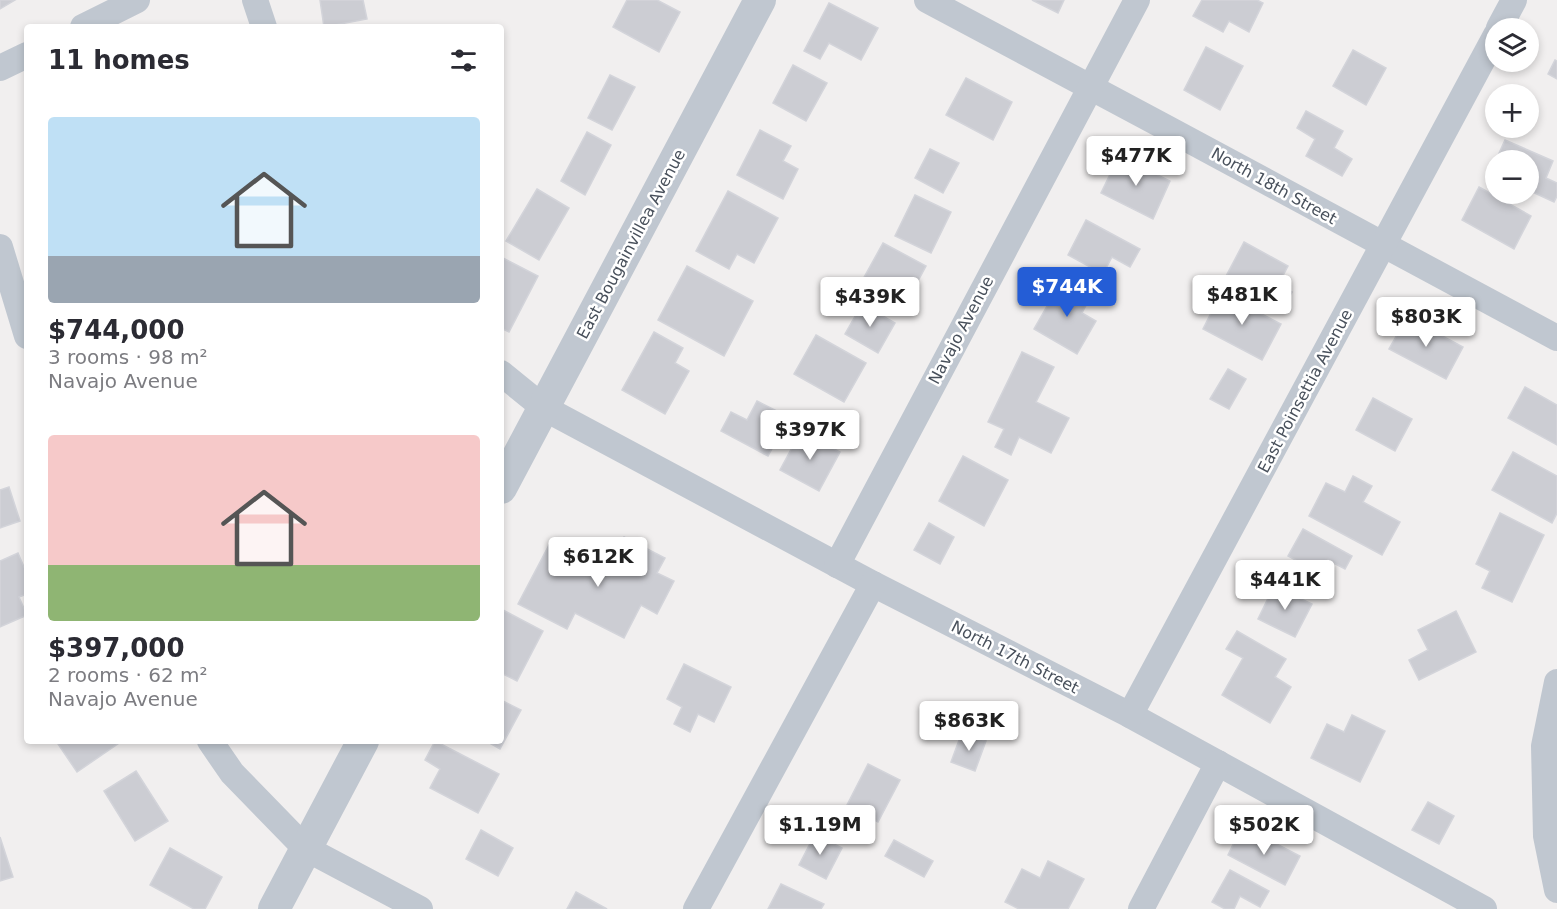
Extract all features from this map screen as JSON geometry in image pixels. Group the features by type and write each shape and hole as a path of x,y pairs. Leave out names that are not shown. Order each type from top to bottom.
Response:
{"street":[{"path":"89,24 137,0"},
{"path":"255,0 263,24"},
{"name":"East Bougainvillea Avenue","path":"504,482 760,0"},
{"name":"North 18th Street","path":"927,0 1557,338"},
{"name":"Navajo Avenue","path":"837,565 1137,0"},
{"path":"1504,18 1514,0"},
{"name":"East Poinsettia Avenue","path":"1130,715 1485,55"},
{"path":"0,68 24,56"},
{"path":"0,246 24,326"},
{"name":"North 17th Street","path":"504,375 544,408 873,584 1130,715 1484,909"},
{"path":"696,909 873,584"},
{"path":"1557,682 1544,746 1546,836 1557,890"},
{"path":"212,744 232,773 305,848 420,909"},
{"path":"274,909 361,744"},
{"path":"1141,909 1218,763"}],"building":[{"path":"0,0 15,0 0,9"},
{"path":"320,0 363,0 367,19 340,24 324,24"},
{"path":"627,0 657,0 680,12 659,52 613,27"},
{"path":"1032,0 1064,0 1058,13"},
{"path":"1202,0 1257,0 1263,3 1249,32 1229,21 1223,32 1193,16"},
{"path":"829,3 878,28 861,60 829,43 820,59 804,51"},
{"path":"1206,47 1243,66 1220,110 1184,90"},
{"path":"1353,50 1386,68 1366,105 1333,86"},
{"path":"1555,60 1557,61 1557,79 1548,74"},
{"path":"793,65 827,83 806,121 773,103"},
{"path":"610,75 635,87 612,130 588,118"},
{"path":"966,78 1012,102 993,140 946,115"},
{"path":"1306,111 1343,131 1334,148 1352,159 1342,176 1306,156 1315,139 1297,128"},
{"path":"760,130 791,146 783,161 798,169 783,199 737,175"},
{"path":"587,132 611,145 585,195 561,181"},
{"path":"1505,140 1528,150 1500,150"},
{"path":"930,149 959,163 943,193 915,178"},
{"path":"1539,155 1553,161 1546,178 1557,183 1557,196 1554,202 1539,195"},
{"path":"1119,156 1170,181 1153,219 1101,193"},
{"path":"1479,187 1485,190 1485,204 1509,204 1531,216 1514,249 1462,220"},
{"path":"537,189 569,208 539,260 506,241"},
{"path":"728,191 778,218 754,263 737,254 729,269 696,251"},
{"path":"915,195 951,212 931,253 895,236"},
{"path":"1086,220 1140,249 1130,267 1112,257 1103,274 1068,255"},
{"path":"1244,242 1288,266 1278,285 1292,292 1282,311 1224,280"},
{"path":"883,243 926,266 905,305 862,281"},
{"path":"504,259 538,276 509,332 504,330"},
{"path":"687,266 753,301 724,356 658,320"},
{"path":"1062,280 1091,296 1082,313 1096,321 1077,354 1034,329"},
{"path":"1221,293 1281,324 1262,360 1203,329"},
{"path":"862,304 895,323 878,353 845,334"},
{"path":"1407,317 1463,347 1446,379 1389,349"},
{"path":"654,332 683,348 675,363 689,371 665,414 622,390"},
{"path":"816,335 866,363 844,402 794,374"},
{"path":"1022,352 1054,367 1036,402 1069,418 1051,453 1019,437 1011,455 995,447 1004,429 988,422"},
{"path":"1228,369 1246,379 1229,409 1210,399"},
{"path":"1525,387 1557,405 1557,445 1508,418"},
{"path":"1373,398 1412,419 1395,451 1356,430"},
{"path":"757,401 789,417 768,456 721,431 731,412 747,420"},
{"path":"801,431 840,452 819,491 780,470"},
{"path":"1513,452 1557,476 1557,513 1552,523 1492,490"},
{"path":"963,456 1008,480 984,526 939,501"},
{"path":"1353,476 1372,486 1363,502 1400,522 1382,555 1309,516 1326,483 1345,492"},
{"path":"9,487 20,521 0,528 0,490"},
{"path":"1500,513 1544,535 1512,602 1482,588 1490,571 1476,564"},
{"path":"929,523 954,537 940,564 914,550"},
{"path":"1303,529 1352,556 1345,569 1328,560 1321,574 1288,556"},
{"path":"624,537 665,558 657,573 674,581 657,614 641,605 624,638 575,613 567,629 518,604 549,545 605,573"},
{"path":"18,553 24,567 24,595 19,597 24,608 24,616 0,627 0,561"},
{"path":"1274,586 1312,604 1295,637 1258,619"},
{"path":"504,611 543,631 517,681 504,674"},
{"path":"1456,611 1476,652 1419,680 1409,660 1428,650 1418,630"},
{"path":"1237,631 1286,659 1275,677 1291,687 1270,723 1222,695 1243,658 1226,649"},
{"path":"684,664 731,687 714,722 698,714 690,732 674,724 682,707 667,699"},
{"path":"504,702 521,710 504,742"},
{"path":"1352,715 1385,731 1360,782 1311,758 1327,724 1344,732"},
{"path":"962,732 986,741 975,771 951,762"},
{"path":"58,744 118,744 77,772"},
{"path":"433,744 441,744 499,774 478,813 430,788 440,769 425,760"},
{"path":"491,744 503,744 500,749"},
{"path":"868,764 900,780 878,822 847,805"},
{"path":"136,771 168,821 135,841 104,791"},
{"path":"1428,802 1454,816 1439,844 1412,830"},
{"path":"1242,826 1300,856 1285,885 1228,855"},
{"path":"481,830 513,848 498,876 466,859"},
{"path":"815,834 842,848 826,879 799,865"},
{"path":"0,837 13,877 0,881"},
{"path":"894,840 933,861 924,877 885,856"},
{"path":"170,848 222,877 205,909 194,909 150,885"},
{"path":"1048,861 1084,879 1068,909 1019,909 1005,902 1022,869 1040,878"},
{"path":"1230,870 1269,891 1260,907 1240,896 1234,909 1225,909 1212,902"},
{"path":"781,884 824,904 821,909 768,909"},
{"path":"576,892 607,909 567,909"}]}
